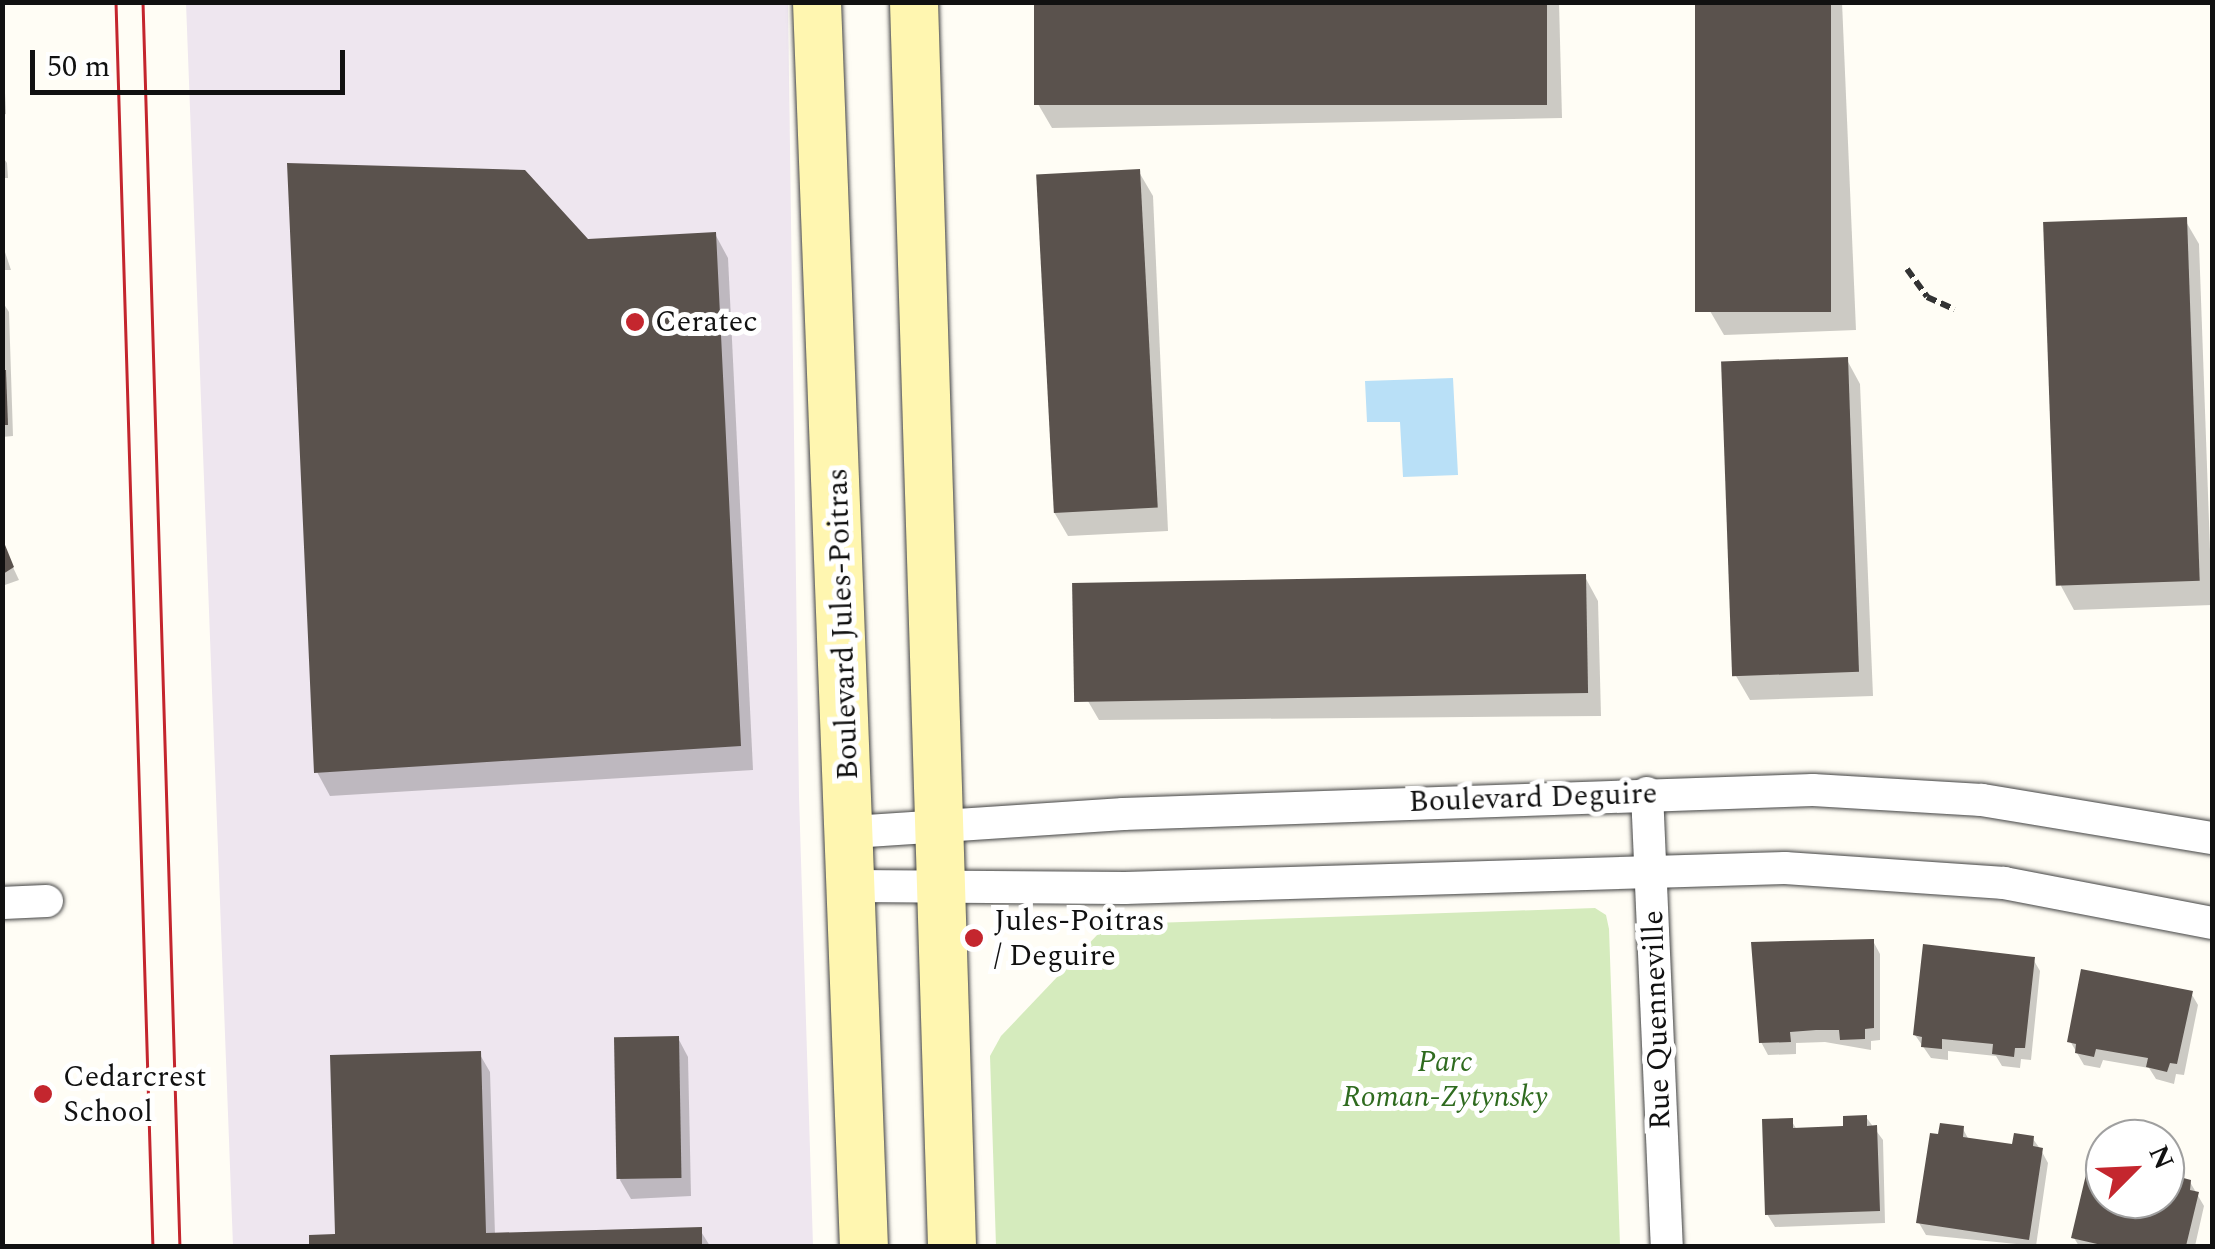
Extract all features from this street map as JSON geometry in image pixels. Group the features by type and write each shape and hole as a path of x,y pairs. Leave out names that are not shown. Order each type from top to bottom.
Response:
{"street":[{"name":"Boulevard Jules-Poitras","path":"817,2 852,832 864,1246"},
{"path":"914,2 952,1246"},
{"name":"Boulevard Deguire","path":"852,832 1123,814 1813,790 1982,800 2212,838"},
{"name":"Rue Quenneville","path":"1648,793 1667,1246"},
{"path":"854,886 1784,868 1909,873 2004,883 2212,923"},
{"path":"2,903 47,901"}],"path":[{"path":"1907,269 1927,297 1954,309"}],"shaded area":[{"path":"186,3 788,3 799,796 813,1246 233,1246"}],"green space":[{"name":"Parc Roman-Zytynsky","path":"1595,908 1606,915 1609,929 1620,1246 996,1246 990,1056 1001,1036 1099,933 1123,924"}],"water":[{"path":"1453,378 1458,475 1403,477 1400,422 1367,422 1365,381"}],"building":[{"path":"1034,2 1547,2 1547,105 1034,105"},
{"path":"1695,3 1831,3 1831,312 1695,312"},
{"path":"287,163 525,170 588,239 716,232 741,746 314,773"},
{"path":"1140,169 1158,508 1054,513 1036,174"},
{"path":"2187,217 2200,581 2056,586 2043,222"},
{"path":"1848,357 1859,672 1732,676 1721,361"},
{"path":"2,370 6,370 8,425 2,425"},
{"path":"3,540 14,567 3,574"},
{"path":"1586,574 1588,693 1074,702 1072,583"},
{"path":"1874,939 1874,1028 1865,1029 1865,1039 1840,1040 1839,1030 1816,1030 1790,1032 1791,1042 1759,1043 1751,942"},
{"path":"1923,944 2035,957 2025,1048 2015,1048 2014,1057 1992,1054 1993,1044 1942,1039 1942,1049 1921,1047 1922,1037 1913,1035"},
{"path":"2081,969 2193,991 2177,1064 2170,1063 2167,1072 2146,1067 2148,1058 2096,1049 2094,1057 2075,1053 2076,1044 2067,1042"},
{"path":"679,1036 681,1178 616,1179 614,1037"},
{"path":"481,1051 486,1233 702,1227 702,1246 309,1246 309,1235 335,1234 330,1055"},
{"path":"1867,1115 1867,1126 1877,1125 1880,1211 1765,1215 1762,1119 1793,1118 1793,1128 1843,1126 1843,1116"},
{"path":"1940,1123 1964,1126 1963,1137 2012,1144 2014,1133 2034,1136 2033,1146 2043,1148 2029,1240 1916,1223 1930,1133 1938,1134"},
{"path":"2185,1178 2191,1180 2190,1190 2199,1192 2186,1246 2106,1246 2071,1238 2085,1179 2085,1219 2185,1219"}],"tram line":[{"path":"116,2 153,1246"},
{"path":"143,2 180,1246"}],"place":[{"name":"Ceratec","path":"635,322"},
{"name":"Jules-Poitras / Deguire","path":"974,938"},
{"name":"Cedarcrest School","path":"43,1094"}]}
